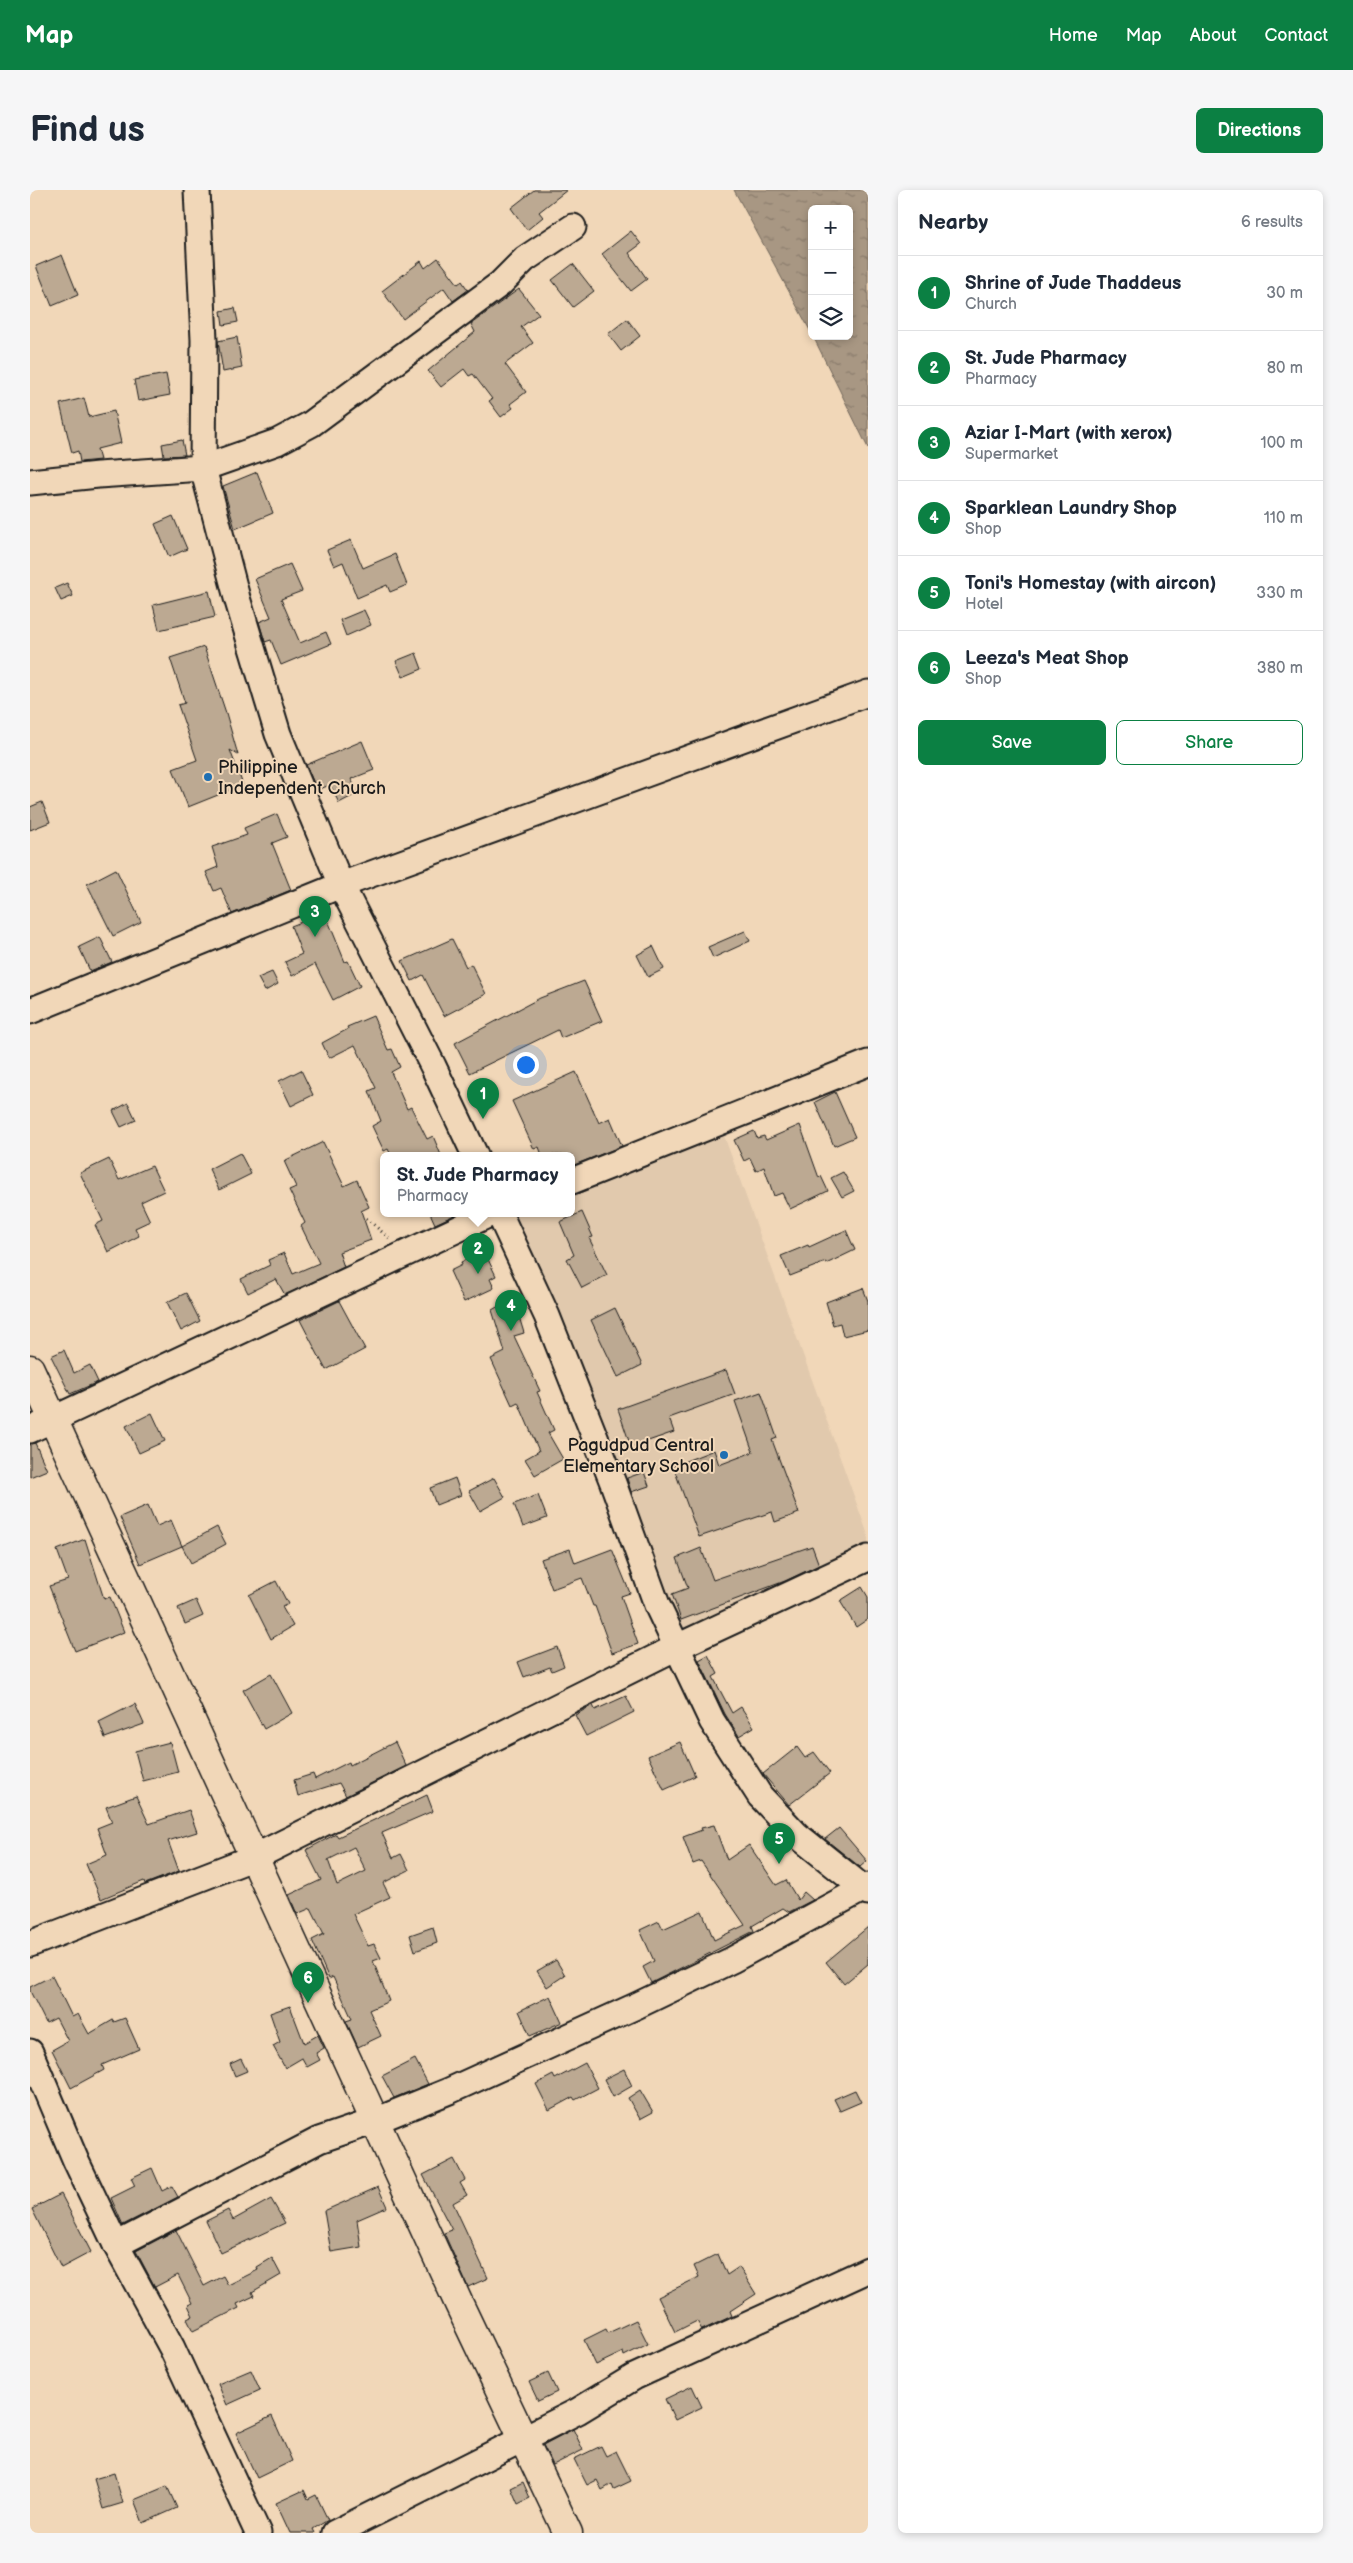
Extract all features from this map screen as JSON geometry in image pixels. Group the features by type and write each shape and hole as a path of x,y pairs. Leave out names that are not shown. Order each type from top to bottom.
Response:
{"main road":[{"path":"30,1369 42,1425 255,1857 375,2121 568,2533"}],"street":[{"path":"197,190 204,340 203,468 236,598 278,734 341,885 434,1066 475,1152"},
{"path":"30,482 203,468 277,442 311,424 500,284 526,259 573,227"},
{"path":"30,1011 341,885 868,693"},
{"path":"575,1180 868,1063"},
{"path":"42,1425 483,1217"},
{"path":"116,2245 320,2140 375,2121 504,2067 732,1960 867,1889 797,1835 760,1796 712,1721 657,1605 613,1484 547,1316 501,1217"},
{"path":"30,1944 255,1857 676,1647 868,1558"},
{"path":"30,2052 76,2161 116,2245 172,2348 258,2533"},
{"path":"335,2533 522,2437 578,2411 634,2376 868,2270"}],"path":[{"path":"366,1218 388,1236 400,1256"}],"shaded area":[{"name":"Pagudpud Central Elementary School","path":"722,1130 868,1535 868,1550 680,1635 513,1217 575,1217 575,1189"}],"water":[{"path":"734,190 868,190 868,448 815,340 853,340 853,205 808,205 808,327"}],"building":[{"path":"534,190 567,190 539,212 543,217 527,230 511,208"},
{"path":"631,231 641,244 629,253 647,279 631,291 602,254"},
{"path":"62,255 78,295 52,306 36,266"},
{"path":"438,258 458,284 462,281 468,290 453,301 444,288 403,319 382,291 421,261 425,268"},
{"path":"573,264 594,291 573,307 552,280"},
{"path":"519,289 539,314 521,327 533,343 505,364 526,392 510,404 513,408 501,417 489,401 492,399 473,374 469,376 464,369 441,387 428,371 475,332 471,324"},
{"path":"235,308 238,322 223,325 221,311"},
{"path":"627,319 640,336 621,351 608,334"},
{"path":"237,337 242,368 223,372 218,341"},
{"path":"166,374 170,395 138,401 134,380"},
{"path":"84,398 89,417 114,411 121,443 97,449 100,460 80,462 78,451 72,453 60,404"},
{"path":"182,440 185,455 164,456 162,444"},
{"path":"257,472 273,513 235,529 223,486"},
{"path":"173,516 187,549 169,557 155,524"},
{"path":"351,540 363,568 395,554 407,585 390,592 387,585 357,598 343,562 334,566 327,550"},
{"path":"290,564 302,591 281,599 300,643 326,632 331,644 281,665 271,640 265,642 259,622 271,617 255,579"},
{"path":"67,583 73,596 61,601 55,588"},
{"path":"209,591 215,617 159,630 153,605"},
{"path":"364,610 371,625 346,636 340,620"},
{"path":"204,647 238,755 230,750 243,785 188,807 173,769 197,760 178,705 185,703 170,658"},
{"path":"416,653 422,669 403,677 396,661"},
{"path":"362,741 374,770 351,779 358,793 339,803 330,785 317,790 306,765"},
{"path":"42,802 50,822 30,830 30,807"},
{"path":"277,814 287,837 272,843 291,890 232,914 221,888 214,891 206,872 218,867 212,847 247,835 244,828"},
{"path":"116,869 141,922 113,936 87,884"},
{"path":"325,913 345,962 348,961 360,986 333,1000 315,964 292,976 285,962 302,954 291,926"},
{"path":"745,931 750,941 713,958 708,947"},
{"path":"100,937 112,962 90,971 79,947"},
{"path":"452,939 466,967 471,964 486,994 444,1016 423,975 412,981 402,961"},
{"path":"653,946 664,969 648,977 637,955"},
{"path":"272,972 278,984 265,991 258,978"},
{"path":"584,981 602,1021 561,1038 558,1030 470,1073 455,1043 540,998"},
{"path":"373,1016 388,1050 392,1049 400,1067 391,1072 407,1109 411,1107 427,1139 433,1136 440,1152 390,1152 388,1149 384,1151 372,1126 381,1121 369,1091 376,1088 355,1045 329,1058 322,1043 348,1029 347,1027"},
{"path":"301,1070 313,1095 291,1106 279,1081"},
{"path":"576,1072 599,1123 610,1118 622,1146 575,1165 575,1152 541,1152 539,1147 534,1149 512,1101"},
{"path":"835,1092 855,1137 834,1146 815,1102"},
{"path":"128,1103 136,1120 121,1127 113,1111"},
{"path":"800,1125 819,1178 821,1176 828,1191 790,1209 782,1193 774,1196 764,1167 756,1171 750,1158 744,1161 734,1140 754,1131 757,1138 764,1136 766,1140"},
{"path":"323,1142 344,1186 357,1180 369,1207 361,1211 371,1240 339,1252 344,1267 285,1295 276,1279 248,1293 241,1279 270,1265 268,1260 284,1253 293,1274 319,1263 301,1226 305,1223 289,1190 296,1187 284,1161"},
{"path":"240,1153 251,1174 219,1190 209,1169"},
{"path":"109,1159 119,1180 152,1166 164,1191 141,1202 150,1221 135,1228 139,1236 108,1252 95,1225 103,1221 80,1173"},
{"path":"843,1172 854,1191 842,1197 831,1178"},
{"path":"582,1212 593,1237 589,1238 607,1275 582,1288 567,1259 574,1255 560,1222 575,1217"},
{"path":"432,1217 450,1217 435,1224"},
{"path":"846,1230 855,1250 826,1264 826,1262 790,1276 781,1256 808,1245 809,1247"},
{"path":"484,1251 496,1276 490,1279 494,1288 464,1302 450,1271 462,1265 461,1262"},
{"path":"863,1288 868,1301 868,1330 843,1336 840,1323 833,1325 826,1302"},
{"path":"186,1293 200,1321 181,1331 167,1302"},
{"path":"339,1301 365,1349 326,1370 300,1320"},
{"path":"499,1306 503,1315 517,1310 524,1333 514,1336 540,1391 537,1392 554,1430 548,1433 563,1459 535,1475 525,1459 539,1451 518,1402 512,1405 491,1359 505,1352 492,1310"},
{"path":"615,1308 642,1365 618,1377 591,1320"},
{"path":"64,1350 74,1373 90,1365 98,1382 70,1394 51,1356"},
{"path":"726,1370 735,1394 669,1418 674,1432 631,1447 618,1409"},
{"path":"761,1392 777,1438 772,1440 799,1513 775,1522 772,1512 699,1537 673,1466 714,1450 719,1465 753,1452 735,1401"},
{"path":"152,1413 165,1441 139,1453 126,1426"},
{"path":"35,1443 47,1470 30,1477 30,1444"},
{"path":"644,1472 649,1486 631,1492 627,1478"},
{"path":"455,1478 461,1495 436,1505 430,1488"},
{"path":"494,1478 505,1497 480,1511 469,1491"},
{"path":"538,1495 547,1518 523,1527 514,1504"},
{"path":"148,1505 157,1526 171,1520 182,1546 140,1564 120,1517"},
{"path":"217,1527 226,1544 191,1563 182,1546"},
{"path":"85,1539 104,1599 110,1597 124,1632 75,1651 49,1586 68,1580 57,1550"},
{"path":"812,1546 819,1565 785,1581 681,1620 672,1594 688,1588 677,1558 701,1548 713,1580"},
{"path":"570,1549 575,1563 612,1549 630,1593 621,1596 638,1644 612,1653 595,1606 593,1606 582,1578 552,1589 541,1559"},
{"path":"276,1581 288,1604 282,1607 293,1626 271,1639 249,1595"},
{"path":"862,1587 868,1597 868,1619 856,1627 840,1601"},
{"path":"196,1600 203,1616 185,1624 178,1608"},
{"path":"557,1647 564,1666 552,1671 550,1667 524,1677 518,1662"},
{"path":"708,1655 718,1674 713,1677 732,1713 741,1707 754,1727 739,1736 725,1714 699,1660"},
{"path":"271,1674 292,1713 264,1729 243,1690"},
{"path":"626,1696 634,1712 586,1736 575,1715 593,1705 595,1710"},
{"path":"135,1704 144,1724 105,1738 99,1722"},
{"path":"170,1742 178,1772 143,1781 135,1751"},
{"path":"395,1742 406,1766 346,1796 339,1783 298,1796 294,1780 313,1774 315,1779 349,1762 350,1765"},
{"path":"680,1742 695,1776 664,1790 648,1756"},
{"path":"797,1747 805,1758 814,1752 830,1773 789,1805 763,1774"},
{"path":"427,1795 433,1811 382,1833 393,1858 401,1854 409,1870 383,1883 390,1897 353,1914 368,1946 374,1944 381,1958 373,1961 389,2001 369,2010 381,2036 358,2047 346,2021 352,2019 333,1977 329,1979 312,1940 324,1934 311,1908 297,1914 289,1895 321,1880 306,1850 336,1834 338,1837","holes":["354,1847 366,1871 337,1885 328,1860"]},
{"path":"136,1796 149,1824 189,1810 197,1832 168,1841 179,1871 145,1884 144,1881 101,1899 86,1864 107,1855 97,1828 112,1822 106,1807"},
{"path":"714,1825 727,1860 749,1845 776,1885 786,1880 798,1900 804,1892 813,1900 789,1912 783,1908 752,1926 754,1931 651,1983 643,1967 654,1961 640,1930 659,1921 663,1929 702,1911 714,1940 745,1925 701,1861 693,1864 683,1837 702,1830 701,1828"},
{"path":"839,1828 867,1861 860,1867 825,1839"},
{"path":"433,1927 437,1943 415,1951 410,1935"},
{"path":"868,1927 868,1964 844,1984 826,1962"},
{"path":"556,1960 565,1975 547,1987 537,1971"},
{"path":"52,1976 72,2017 78,2014 89,2034 113,2020 114,2022 125,2018 139,2049 102,2065 104,2070 71,2088 52,2050 68,2041 56,2018 46,2023 30,1991 30,1987"},
{"path":"550,1996 562,2022 530,2036 519,2011"},
{"path":"290,2006 304,2043 318,2035 324,2048 316,2053 320,2060 307,2067 302,2058 285,2068 273,2046 280,2042 270,2013"},
{"path":"241,2059 247,2071 235,2076 230,2064"},
{"path":"415,2059 428,2084 394,2098 382,2076"},
{"path":"585,2063 598,2088 575,2100 573,2097 549,2110 536,2084 553,2075 555,2079"},
{"path":"624,2069 632,2086 613,2097 604,2079"},
{"path":"640,2090 653,2112 640,2119 628,2098"},
{"path":"855,2090 861,2102 840,2111 834,2099"},
{"path":"454,2159 465,2180 460,2183 467,2195 453,2203 488,2278 468,2287 444,2233 452,2230 423,2175"},
{"path":"152,2168 162,2191 172,2186 178,2197 123,2225 111,2198 135,2186 131,2178"},
{"path":"378,2187 387,2207 357,2220 361,2247 331,2252 324,2211"},
{"path":"61,2194 91,2252 61,2268 32,2209"},
{"path":"271,2199 285,2223 221,2253 206,2221 228,2210 233,2220"},
{"path":"176,2230 204,2286 223,2276 228,2285 258,2270 257,2267 272,2258 281,2275 252,2292 254,2296 237,2304 239,2308 193,2331 187,2319 193,2316 188,2305 192,2303 178,2275 155,2287 136,2251"},
{"path":"718,2254 727,2275 739,2267 756,2294 730,2311 732,2316 702,2330 697,2321 675,2332 658,2297 699,2277 694,2266"},
{"path":"636,2320 648,2344 624,2356 623,2352 596,2365 584,2340 606,2329 608,2333"},
{"path":"251,2370 260,2390 227,2405 218,2384"},
{"path":"548,2373 557,2392 538,2401 529,2382"},
{"path":"692,2386 702,2407 675,2420 665,2399"},
{"path":"272,2416 292,2461 257,2478 236,2433"},
{"path":"573,2429 583,2450 553,2465 543,2445"},
{"path":"601,2446 606,2456 616,2451 631,2481 614,2489 612,2484 602,2490 597,2480 587,2485 574,2459"},
{"path":"114,2473 123,2503 103,2509 94,2479"},
{"path":"523,2482 530,2498 518,2504 511,2488"},
{"path":"167,2486 177,2508 143,2523 134,2500"},
{"path":"304,2490 308,2499 316,2495 328,2520 313,2529 315,2533 290,2533 276,2503"}],"place":[{"name":"Philippine Independent Church","path":"208,777"},
{"name":"Aziar I-Mart (with xerox)","path":"315,937"},
{"name":"Shrine of Jude Thaddeus","path":"483,1119"},
{"name":"St. Jude Pharmacy","path":"478,1274"},
{"name":"Sparklean Laundry Shop","path":"511,1331"},
{"name":"Pagudpud Central Elementary School","path":"724,1455"},
{"name":"Toni's Homestay (with aircon)","path":"779,1864"},
{"name":"Leeza's Meat Shop","path":"308,2003"}]}
